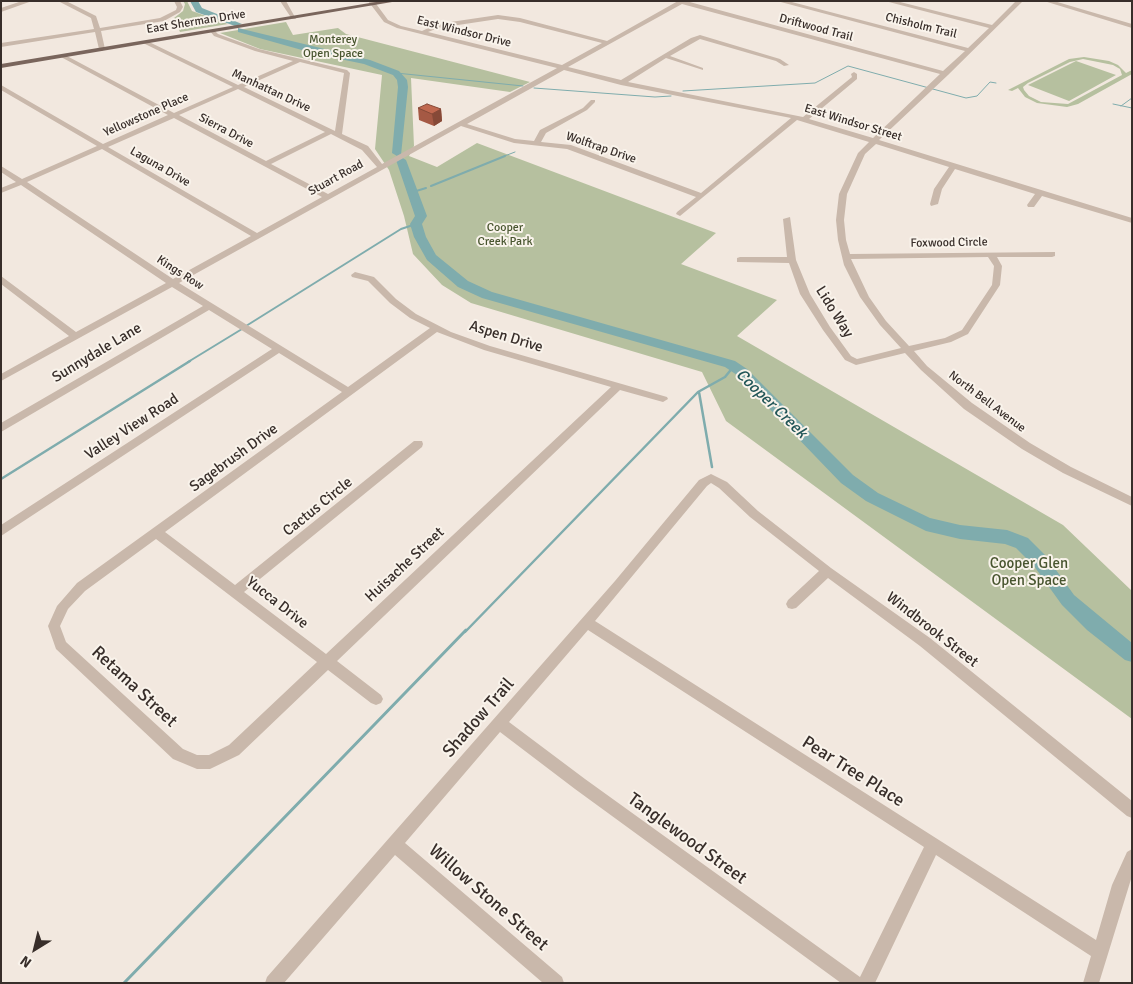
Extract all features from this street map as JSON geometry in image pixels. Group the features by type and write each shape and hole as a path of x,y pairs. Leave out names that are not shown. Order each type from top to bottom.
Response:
{"main road":[{"name":"East Sherman Drive","path":"1,66 294,18 372,3 395,1"}],"street":[{"path":"1,10 29,1"},
{"path":"61,1 94,17 102,49"},
{"path":"1,45 167,18 178,11 180,7 177,1"},
{"path":"282,1 294,18"},
{"name":"Chisholm Trail","path":"780,1 970,50"},
{"path":"888,1 926,8 992,27"},
{"name":"North Bell Avenue","path":"1020,1 928,92 862,153 843,194 840,232 845,257 873,309 907,350 950,392 985,418 1043,456 1132,502"},
{"path":"1047,1 1132,26"},
{"name":"Stuart Road","path":"1,378 682,2"},
{"name":"Driftwood Trail","path":"682,2 946,74"},
{"name":"East Windsor Drive","path":"372,3 386,21 393,25 562,69"},
{"path":"422,33 436,26 498,17 609,43"},
{"path":"546,27 558,20"},
{"path":"213,31 216,35 257,50 345,71 346,73 334,134 266,164"},
{"path":"621,83 700,37 778,60 786,65"},
{"name":"Manhattan Drive","path":"145,42 366,148 381,167"},
{"name":"Sierra Drive","path":"63,56 327,197"},
{"path":"665,56 701,69"},
{"name":"Yellowstone Place","path":"1,191 300,60"},
{"name":"East Windsor Street","path":"562,69 621,83 800,119 1132,221"},
{"path":"680,214 855,78 854,74"},
{"name":"Laguna Drive","path":"1,87 256,236"},
{"path":"537,143 543,132 585,109 593,101"},
{"name":"Wolftrap Drive","path":"461,124 514,141 568,147 702,196"},
{"path":"934,204 938,189 953,166"},
{"name":"Kings Row","path":"1,168 172,283 349,392"},
{"path":"1031,205 1040,192"},
{"name":"Lido Way","path":"787,218 792,260 805,294 826,328 848,358 856,362 948,340 965,332 996,285 998,266 991,255"},
{"name":"Foxwood Circle","path":"845,257 1052,254"},
{"path":"740,260 792,260"},
{"name":"Aspen Drive","path":"355,275 371,279 393,301 435,329 488,348 663,399"},
{"path":"1,278 76,337"},
{"name":"Sunnydale Lane","path":"1,428 209,306"},
{"name":"Sagebrush Drive","path":"58,616 63,606 82,587 435,329"},
{"name":"Valley View Road","path":"1,531 279,349"},
{"name":"Huisache Street","path":"210,762 234,750 326,661 555,448 618,386"},
{"name":"Cactus Circle","path":"236,591 418,444"},
{"name":"Windbrook Street","path":"711,478 723,485 754,514 827,571 925,642 1132,811"},
{"name":"Shadow Trail","path":"273,983 500,723 703,483 711,478"},
{"name":"Yucca Drive","path":"157,533 376,699"},
{"path":"792,604 827,571"},
{"name":"Retama Street","path":"58,616 54,626 61,645 178,754 198,762 210,762"},
{"name":"Pear Tree Place","path":"586,622 1100,952"},
{"name":"Tanglewood Street","path":"500,723 580,784 855,983"},
{"name":"Willow Stone Street","path":"394,844 556,983"},
{"path":"866,983 933,845"},
{"path":"1091,983 1120,885 1132,857"}],"green space":[{"path":"183,1 187,1 192,11 228,24 180,32 174,18 183,11 185,4"},
{"path":"286,22 293,35 338,28 346,34 530,82 510,92 411,78 414,146 409,156 437,167 477,143 716,233 681,264 777,300 737,336 1063,525 1132,591 1132,719 726,421 702,372 471,303 442,285 413,254 404,216 389,170 375,149 382,75 260,49 220,33"},
{"path":"1084,57 1109,61 1118,65 1126,73 1132,70 1132,74 1078,104 1067,107 1037,103 1025,97 1018,88 1012,91 1008,90 1069,59","holes":["1083,59 1113,65 1120,69 1122,75 1068,104 1041,102 1029,96 1023,87 1070,62"]},
{"path":"1076,61 1116,75 1069,101 1028,85"}],"building":[{"path":"427,104 441,109 432,114 418,108"}],"waterway":[{"name":"Cooper Creek","path":"194,1 199,10 238,24"},
{"name":"Cooper Creek","path":"241,30 319,52 367,62 396,73 402,80 403,87 397,153"},
{"path":"683,91 815,83 848,66 966,98 977,96 990,82 996,83"},
{"path":"396,73 523,86"},
{"path":"534,88 655,97 671,96"},
{"path":"1121,106 1132,98"},
{"path":"1113,104 1121,106"},
{"path":"1121,106 1132,108"},
{"path":"502,157 515,152"},
{"path":"431,186 505,156"},
{"name":"Cooper Creek","path":"401,160 421,216 416,224 420,237 431,257 463,284 487,295 618,334 730,364 742,372 847,479 872,497 926,524 960,532 1007,537 1022,543 1040,561 1068,600 1094,624 1132,654"},
{"path":"413,192 426,188"},
{"path":"246,326 401,229 416,224"},
{"path":"188,362 242,329"},
{"path":"1,479 190,361"},
{"path":"465,632 698,392 725,377 734,366"},
{"path":"699,392 712,467"},
{"path":"124,983 466,630"}],"park label":[{"name":"Monterey Open Space","path":"333,47"},
{"name":"Cooper Creek Park","path":"505,235"},
{"name":"Cooper Glen Open Space","path":"1029,572"}]}
